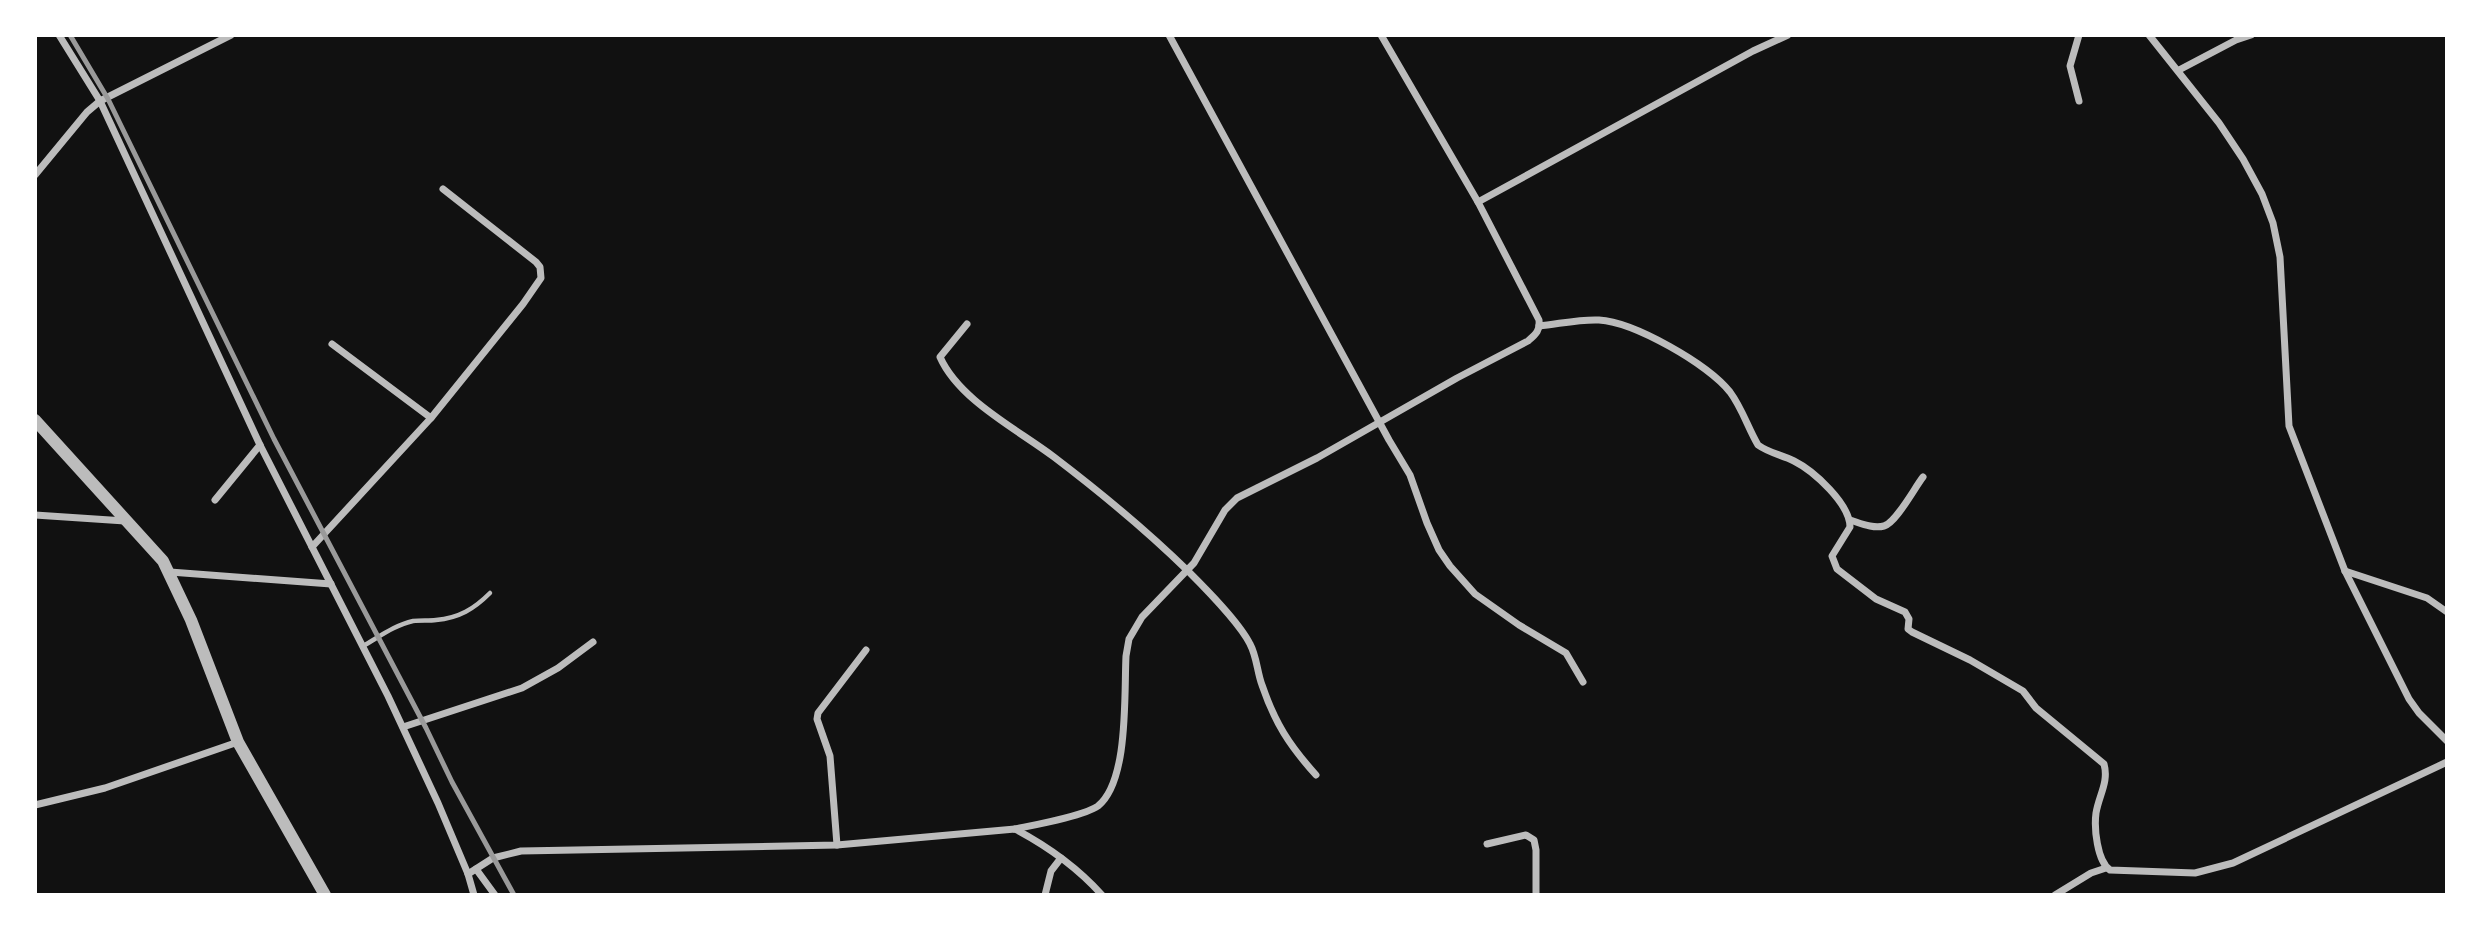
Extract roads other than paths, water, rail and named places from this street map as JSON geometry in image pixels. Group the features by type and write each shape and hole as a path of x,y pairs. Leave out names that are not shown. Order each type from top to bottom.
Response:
{"street":[{"path":"59,35 100,102 260,444 403,727 468,874 474,895"},
{"path":"35,175 87,112 100,102 231,35"},
{"path":"1169,35 1379,422 1405,465 1439,550 1475,594 1566,653 1583,682"},
{"path":"468,874 493,858 521,851 837,845 1015,830 1085,812 1098,806 1106,798 1118,766 1129,639 1151,607 1187,571 1225,510 1237,498 1317,458 1528,341 1536,334 1539,326 1539,320 1478,202 1381,35"},
{"path":"1478,202 1753,51 1788,35"},
{"path":"2079,35 2070,65 2079,101"},
{"path":"2149,35 2179,70 2244,159 2258,186 2273,223 2280,257 2289,426 2345,571 2409,699 2418,713 2447,741"},
{"path":"2179,70 2236,40 2252,35"},
{"path":"312,547 431,418 523,304 542,274 536,262 443,190"},
{"path":"1539,326 1598,320 1616,323 1675,349 1710,374 1728,391 1759,444 1817,475 1850,520 1868,526 1884,526 1894,519 1923,477"},
{"path":"967,324 940,357 958,386 1056,458 1187,571 1250,643 1261,683 1279,728 1292,748 1316,775"},
{"path":"332,344 431,418"},
{"path":"35,420 154,550 170,572 238,742 325,895"},
{"path":"215,500 260,444"},
{"path":"35,515 126,522"},
{"path":"1850,520 1847,533 1832,556 1837,569 1876,599 1905,612 1908,616 1908,629 1912,632 1970,660 2023,691 2036,708 2104,764 2107,775 2096,815 2099,857 2110,870 2184,874 2209,871 2233,863 2447,762"},
{"path":"2345,571 2427,598 2447,612"},
{"path":"170,572 331,584"},
{"path":"403,727 522,688 558,668 593,642"},
{"path":"837,845 830,756 817,719 818,713 866,650"},
{"path":"35,805 105,788 238,742"},
{"path":"1015,830 1039,842 1061,858 1102,895"},
{"path":"1488,844 1526,835 1534,840 1536,895"},
{"path":"1045,895 1051,871 1061,858"},
{"path":"2055,895 2091,873 2106,868"},
{"path":"476,869 495,895"}],"lane":[{"path":"363,646 392,629 414,621 436,621 474,609 490,593"}],"railway":[{"path":"70,35 108,99 274,439 452,782 514,895"}]}
